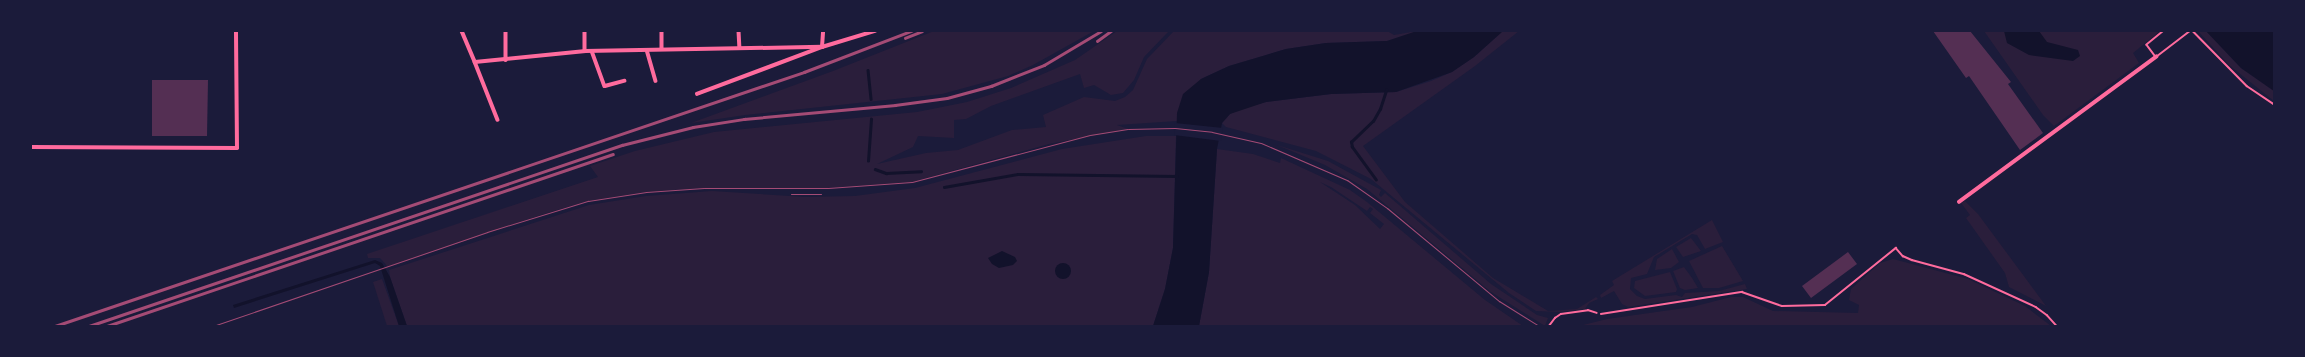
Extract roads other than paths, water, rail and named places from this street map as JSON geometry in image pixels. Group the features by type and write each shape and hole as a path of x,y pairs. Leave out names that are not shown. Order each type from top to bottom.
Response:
{"street":[{"path":"31,147 237,148 236,31"},
{"path":"462,31 498,120"},
{"path":"506,31 506,60"},
{"path":"585,31 585,51"},
{"path":"662,31 662,49"},
{"path":"739,31 740,48"},
{"path":"822,47 823,31"},
{"path":"697,94 822,47 875,31"},
{"path":"475,62 585,51 822,47"},
{"path":"647,50 656,82"},
{"path":"592,51 605,86 624,81"},
{"path":"1959,202 2156,57"}],"lane":[{"path":"2164,31 2147,45 2156,57 2190,31"},
{"path":"2193,31 2247,86 2274,104"},
{"path":"1955,204 1959,202"},
{"path":"1601,314 1742,292 1782,306 1825,305 1896,248 1908,258 1964,274 2036,307 2047,315 2057,326"}],"waterway":[{"path":"868,70 871,99"},
{"path":"1376,180 1352,147 1351,142 1373,121 1380,109 1386,90"},
{"path":"868,161 871,119"},
{"path":"875,169 886,173 921,171"},
{"path":"944,187 1018,174 1177,176"}],"tram line":[{"path":"213,326 487,232 588,201 646,192 704,188 828,188 912,182 1090,135 1128,129 1175,128 1212,132 1261,143 1347,180 1387,208 1499,301 1539,326"},
{"path":"791,194 821,194"}],"railway":[{"path":"55,326 804,72 911,31"},
{"path":"905,38 922,31"},
{"path":"89,326 622,145 693,127 744,119 895,105 947,98 991,86 1044,65 1101,31"},
{"path":"1097,41 1111,31"},
{"path":"107,326 613,154"}]}
